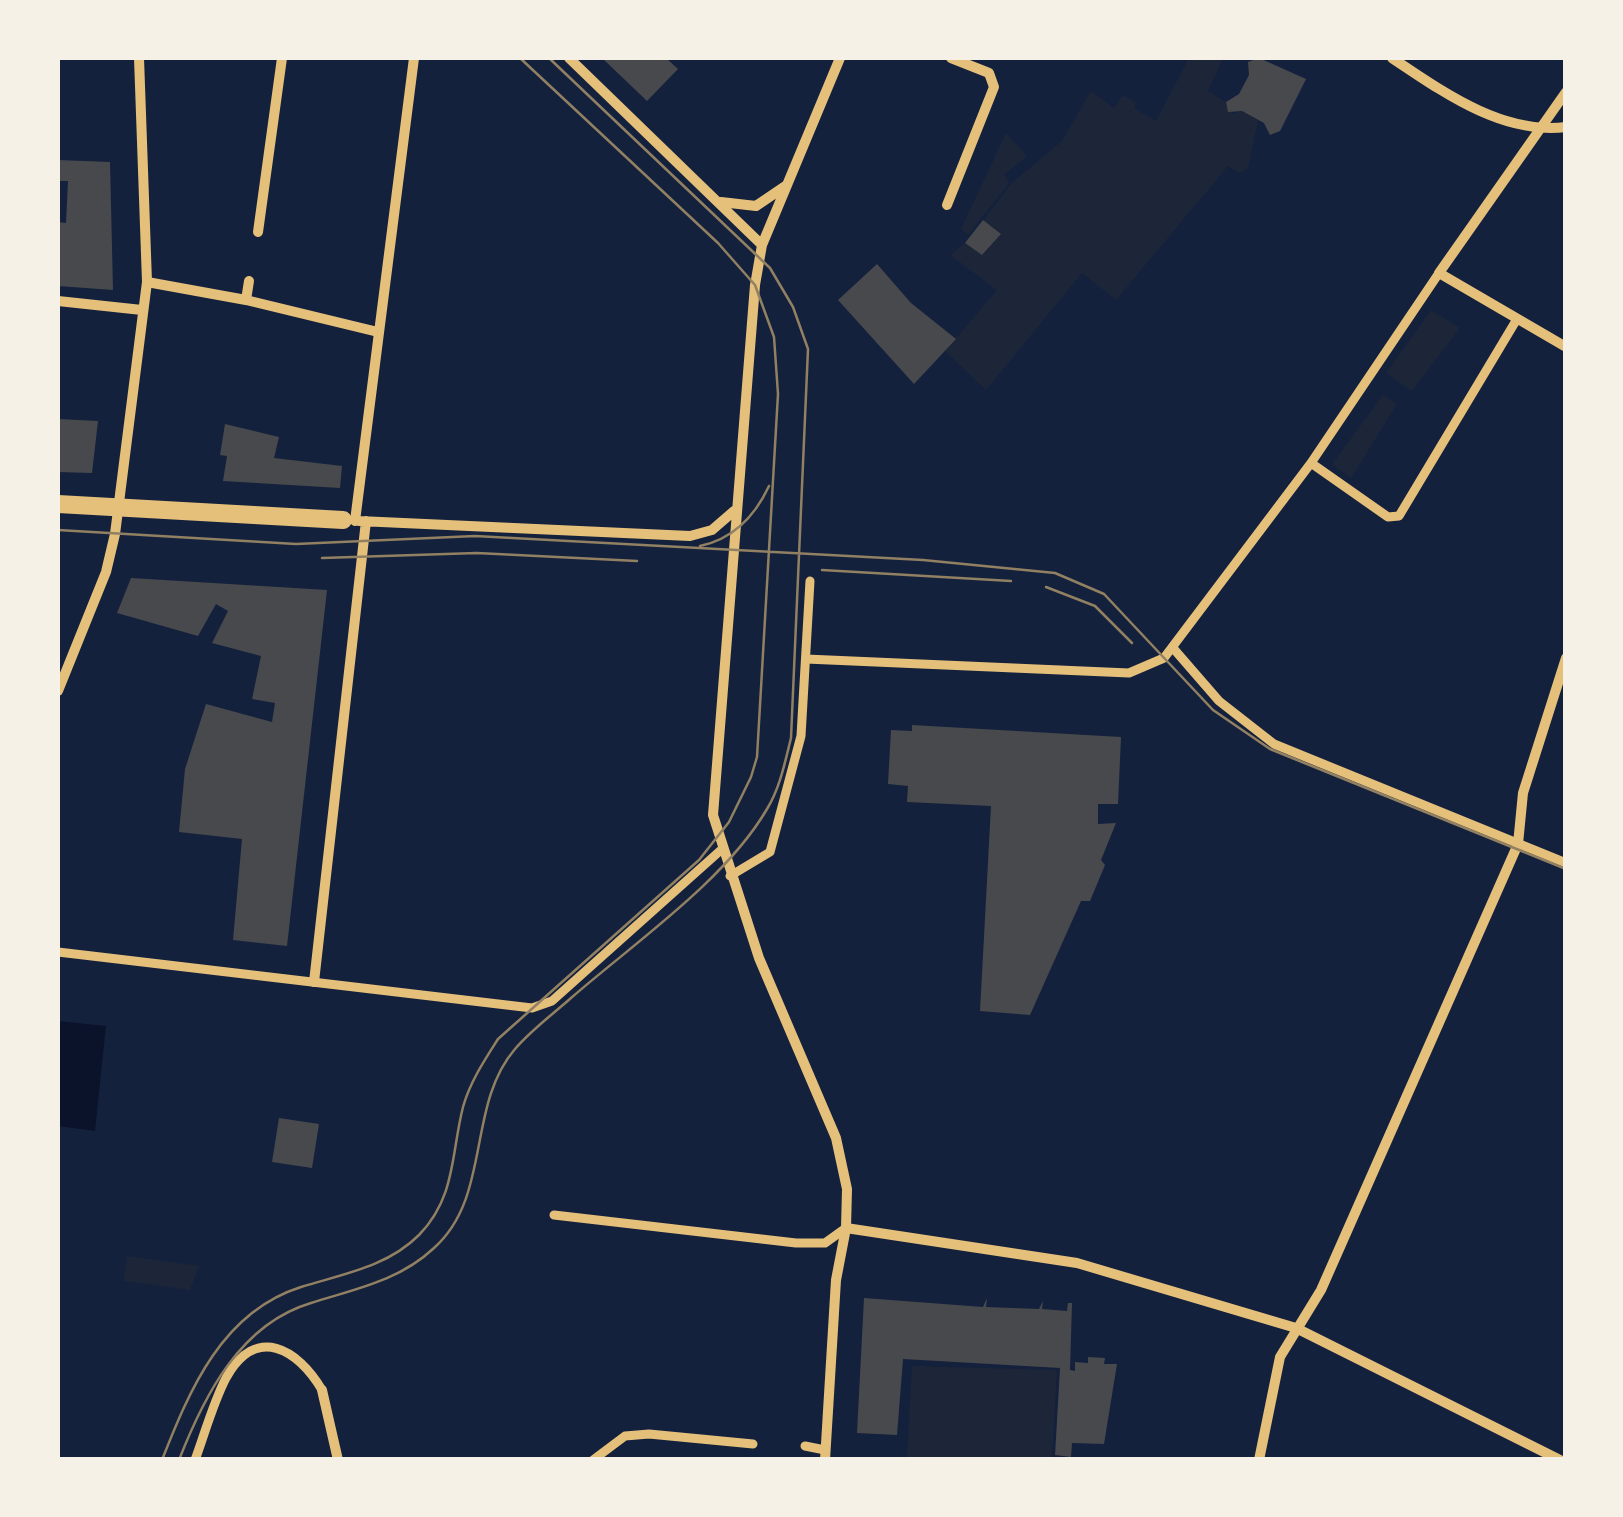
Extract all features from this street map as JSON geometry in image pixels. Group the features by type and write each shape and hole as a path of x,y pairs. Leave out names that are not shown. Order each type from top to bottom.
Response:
{"street":[{"path":"58,691 106,572 147,282 139,58"},
{"path":"258,232 282,58"},
{"path":"314,982 354,520 414,58"},
{"path":"568,58 762,245"},
{"path":"805,1446 825,1455 836,1280 846,1228 847,1188 836,1138 759,958 713,816 734,511 762,245 840,58"},
{"path":"947,205 994,87 989,73 951,58"},
{"path":"974,66 984,58"},
{"path":"1392,58 1506,124 1536,131 1566,127"},
{"path":"806,659 1129,673 1164,658 1311,463 1566,92"},
{"path":"720,202 756,206 788,184"},
{"path":"1439,273 1566,347"},
{"path":"246,300 250,281"},
{"path":"147,282 246,300 378,332"},
{"path":"58,301 142,310"},
{"path":"1311,463 1388,517 1399,516 1517,318"},
{"path":"58,504 690,536 712,530 734,511"},
{"path":"730,876 770,852 801,736 810,581"},
{"path":"1173,648 1219,700 1274,744 1566,863"},
{"path":"1259,1460 1280,1357 1321,1290 1518,844 1523,793 1561,686 1566,658"},
{"path":"58,952 532,1008 552,1002 722,850"},
{"path":"554,1215 796,1243 825,1243 846,1228 1078,1262 1296,1328 1560,1460"},
{"path":"195,1460 227,1376 248,1354 268,1348 292,1352 307,1364 322,1390 338,1460"},
{"path":"593,1460 625,1436 649,1434 753,1444"}],"shaded area":[{"path":"1189,58 1223,58 1208,91 1226,102 1232,114 1242,111 1258,120 1248,168 1239,173 1228,166 1116,300 1082,273 986,390 945,351 997,290 950,255 965,243 983,255 1001,234 983,220 1012,183 1062,141 1091,91 1114,108 1123,95 1136,103 1134,108 1156,121"},
{"path":"1006,133 1027,156 1004,175 1009,183 968,235 961,229"},
{"path":"1431,310 1460,328 1412,391 1386,373"},
{"path":"1383,395 1397,404 1351,478 1332,464"},
{"path":"58,1021 106,1026 95,1131 58,1126"},
{"path":"127,1256 199,1266 190,1290 124,1281"},
{"path":"912,1366 1057,1370 1052,1459 907,1459"}],"building":[{"path":"602,58 666,58 678,69 647,101"},
{"path":"1259,58 1306,79 1280,131 1270,135 1264,123 1242,111 1228,112 1226,102 1239,94 1249,75 1248,62"},
{"path":"58,160 110,162 113,290 58,286 58,222 66,223 68,181 58,181"},
{"path":"983,220 1001,234 982,255 965,243"},
{"path":"877,264 911,303 956,339 914,384 838,300"},
{"path":"58,419 98,421 92,473 58,472"},
{"path":"225,424 279,437 274,458 342,466 340,488 223,481 227,456 220,455"},
{"path":"131,578 327,590 287,946 233,940 242,839 179,832 185,769 206,704 272,722 275,703 252,699 261,656 212,643 228,611 216,604 198,636 117,613"},
{"path":"912,725 1121,737 1118,804 1098,804 1098,824 1116,823 1101,860 1105,865 1090,901 1081,901 1030,1015 980,1011 991,806 907,802 908,786 888,784 891,730 912,731"},
{"path":"279,1118 319,1124 312,1168 272,1162"},
{"path":"864,1298 983,1307 987,1298 986,1307 1039,1309 1043,1301 1042,1309 1067,1311 1068,1303 1072,1303 1070,1370 1075,1371 1075,1362 1088,1363 1088,1357 1105,1358 1104,1364 1117,1364 1104,1444 1072,1443 1071,1457 1055,1455 1060,1368 903,1359 897,1435 857,1433"}],"tram line":[{"path":"162,1460 184,1407 212,1356 250,1315 301,1287 393,1255 431,1221 446,1190 466,1098 498,1039 699,860 729,822 757,757 778,394 774,337 755,285 718,243 520,58"},
{"path":"179,1460 213,1388 228,1365 264,1327 286,1313 391,1276 434,1248 452,1227 464,1203 490,1097 515,1049 728,861 767,809 784,765 791,738 808,349 793,307 770,268 549,58"},
{"path":"700,546 723,538 742,525 769,486"},
{"path":"58,530 296,544 475,536 923,560 1055,573 1104,594 1213,710 1270,749 1566,869"},
{"path":"322,558 477,553 637,561"},
{"path":"822,570 1011,581"},
{"path":"1046,587 1095,606 1132,643"}]}
